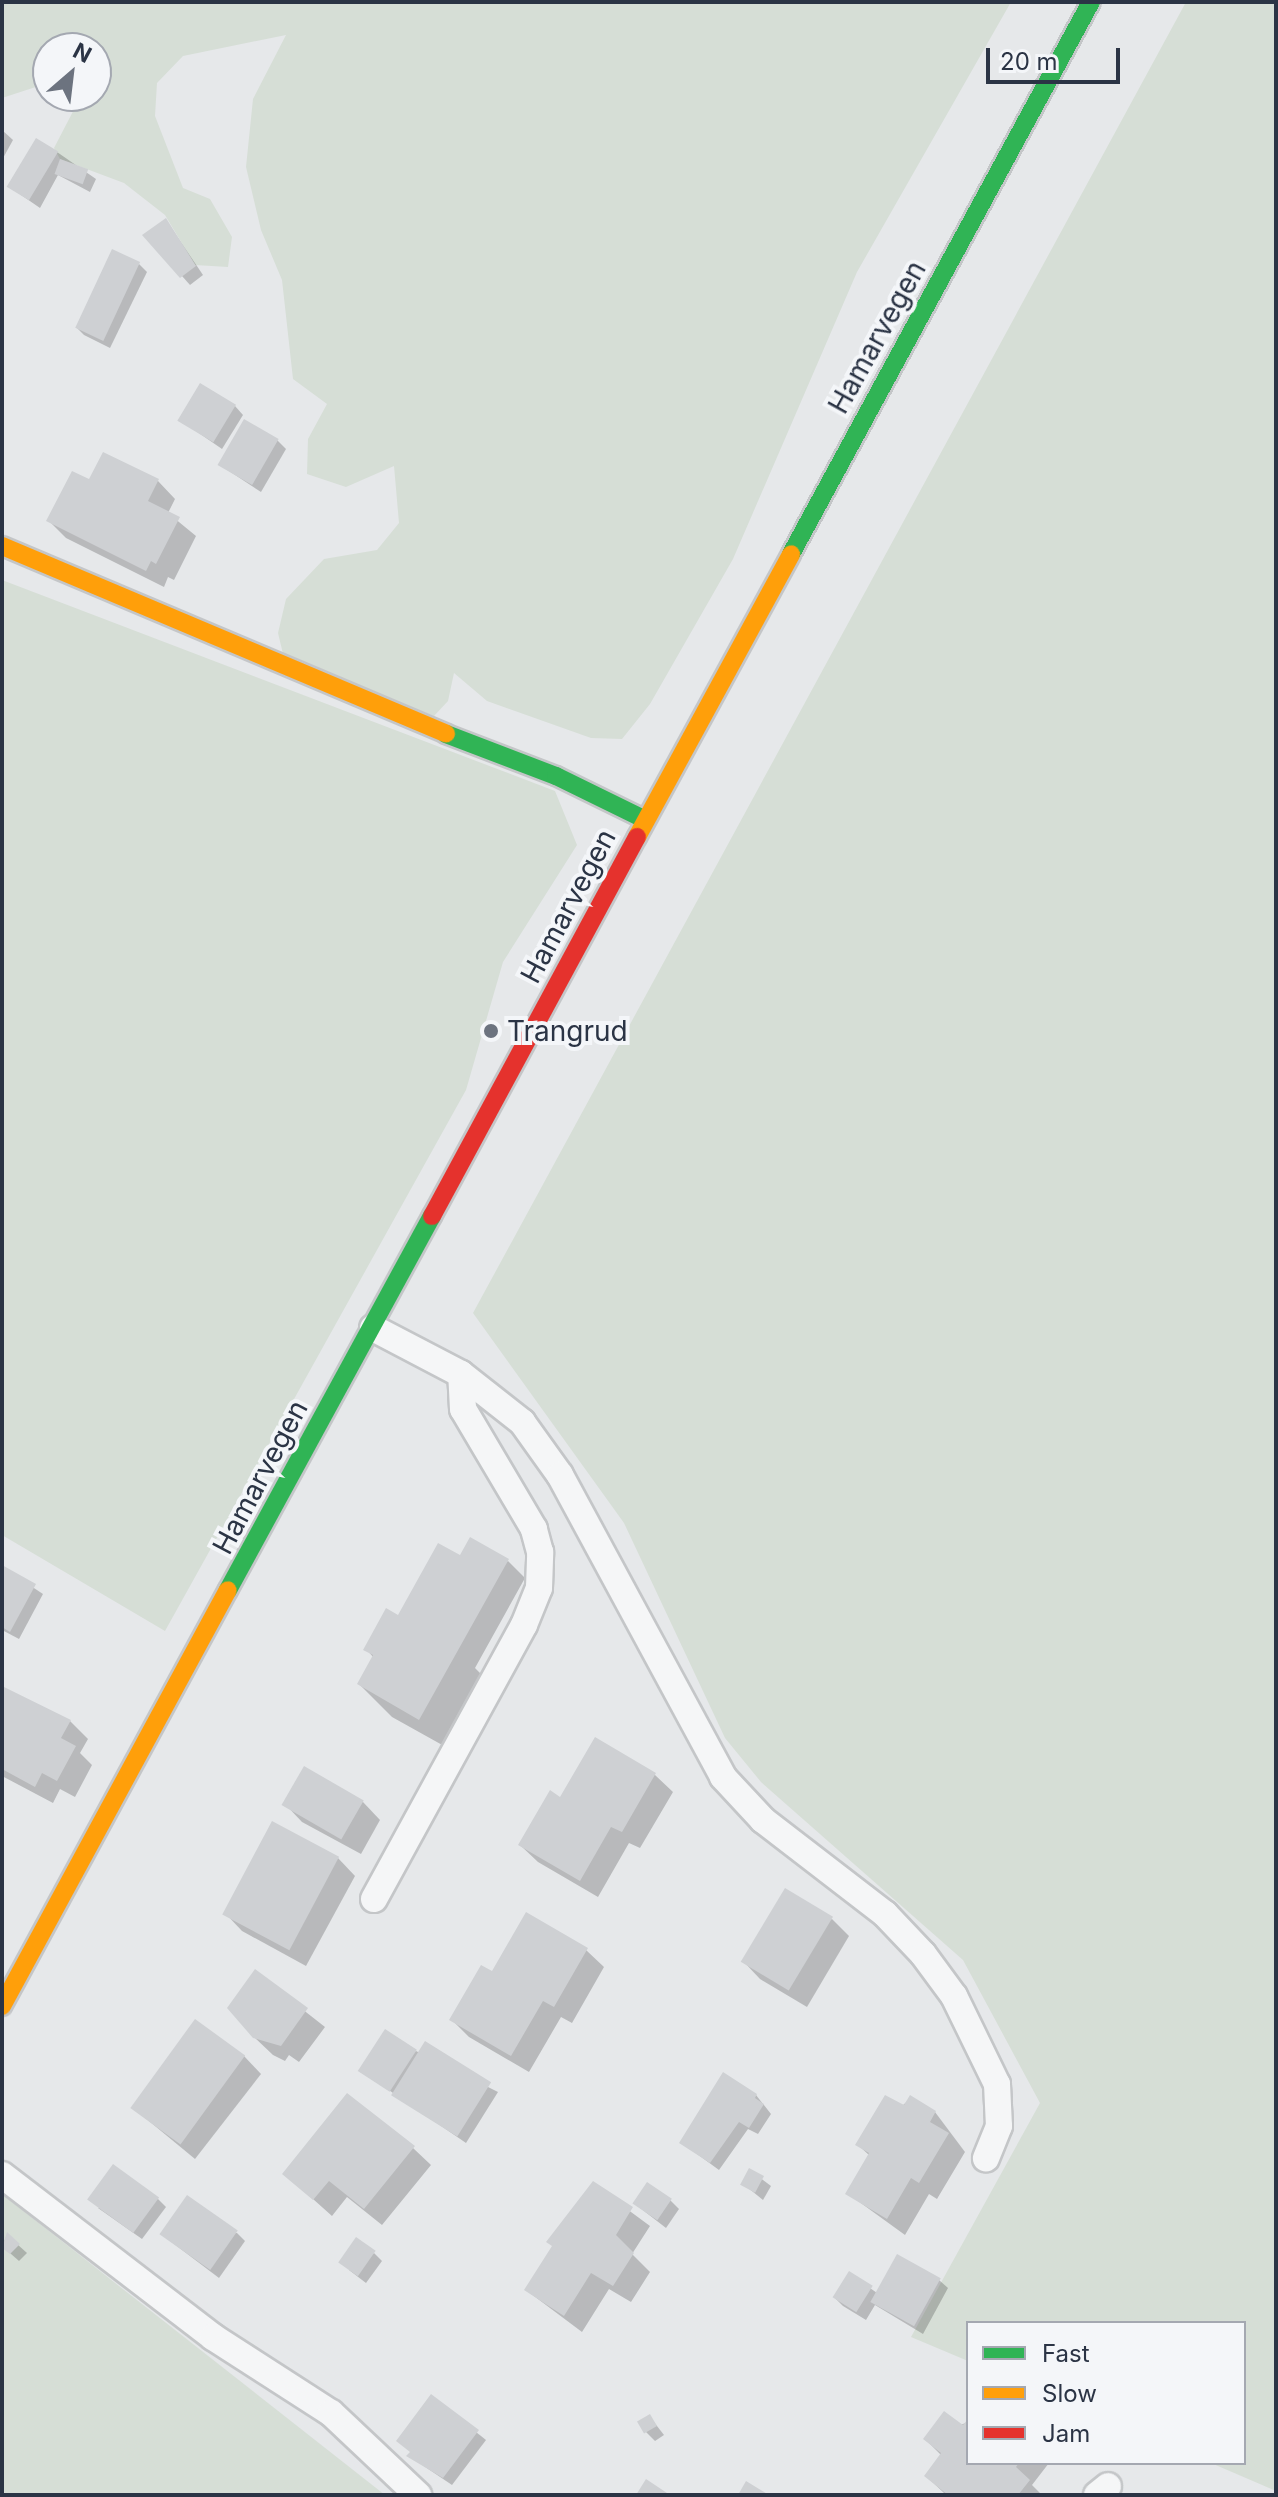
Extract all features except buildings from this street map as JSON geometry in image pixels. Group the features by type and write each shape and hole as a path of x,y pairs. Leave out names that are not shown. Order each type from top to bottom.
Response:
{"main road":[{"name":"Hamarvegen","path":"2,2006 1091,2"},
{"path":"2,546 163,612 357,700 556,776 646,820"}],"lane":[{"path":"373,1328 461,1374 498,1398 543,1448 723,1777 763,1820 885,1914 954,1996 997,2084 999,2126 986,2158"},
{"path":"374,1899 524,1625 539,1588 540,1552 534,1529 463,1409 461,1374"},
{"path":"2,2175 213,2337 331,2413 418,2495"}],"shaded area":[{"path":"2,2 1011,2 857,272 733,559 650,704 622,739 591,738 487,701 454,673 448,701 434,716 284,658 278,633 286,599 324,559 377,550 399,523 394,466 346,487 307,474 308,439 327,404 293,379 282,280 261,230 246,167 253,99 286,35 183,56 157,83 155,116 183,188 210,199 232,237 228,267 195,265 165,215 124,183 60,159 54,148 73,112 112,112 112,32 32,32 32,88 2,98"},
{"path":"1186,2 1276,2 1276,2491 1216,2465 1246,2465 1246,2321 966,2321 966,2360 911,2337 1040,2103 963,1960 761,1782 725,1738 624,1523 473,1313"},
{"path":"2,580 555,791 577,845 503,962 466,1090 165,1631 2,1535"},
{"path":"2,2194 385,2495 2,2495"}],"traffic: fast":[{"path":"791,554 1091,2"},
{"path":"446,734 556,776 646,820"},
{"path":"228,1590 432,1216"}],"traffic: slow":[{"path":"2,546 446,734"},
{"path":"637,837 791,554"},
{"path":"2,2006 228,1590"}],"traffic: jam":[{"path":"432,1216 637,837"}],"place":[{"name":"Trangrud","path":"491,1031"}]}
